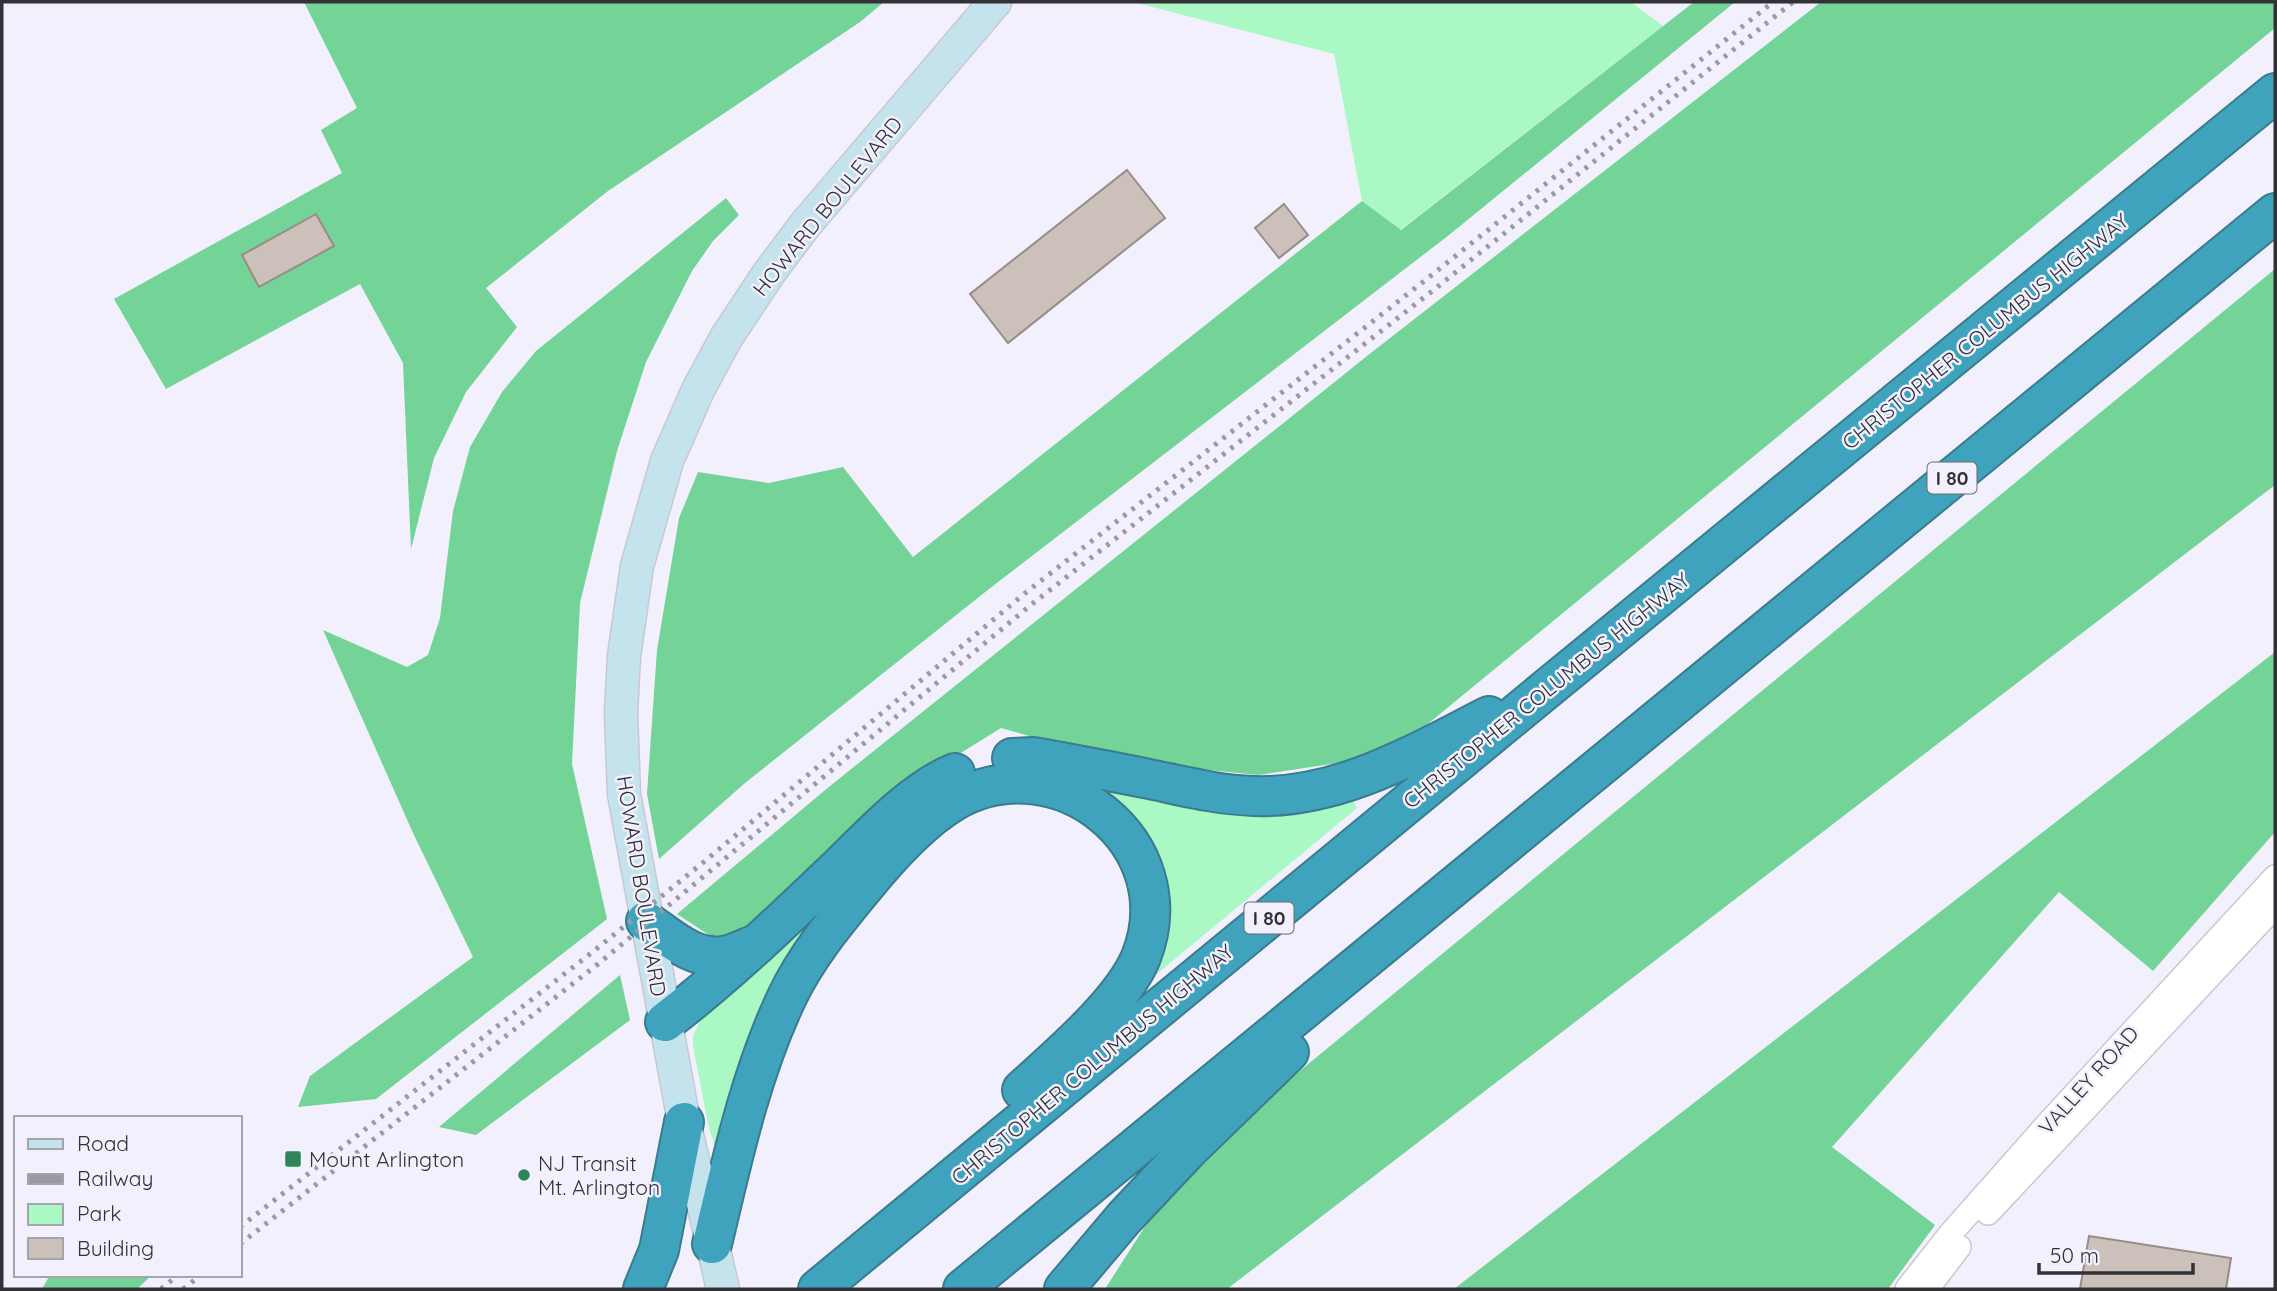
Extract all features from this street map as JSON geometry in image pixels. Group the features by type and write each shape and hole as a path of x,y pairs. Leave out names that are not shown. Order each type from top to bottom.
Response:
{"highway":[{"name":"CHRISTOPHER COLUMBUS HIGHWAY","path":"818,1289 2275,93"},
{"name":"I 80","path":"963,1289 2275,212"},
{"path":"665,1022 701,995 759,943 907,803 950,775 975,765 1001,759 1033,757 1214,792 1255,797 1299,793 1347,782 1379,771 1555,682"},
{"path":"712,1244 759,1063 788,995 826,933 884,862 942,809 976,791 992,786 1034,783 1076,796 1096,807 1115,824 1129,841 1143,870 1150,914 1141,957 1127,981 1091,1024 1001,1109 983,1153"},
{"path":"646,921 688,950 712,957 725,956 759,943"},
{"path":"1064,1289 1124,1218 1188,1150 1288,1054 1296,1016"},
{"path":"643,1289 659,1250 684,1122"}],"main road":[{"name":"HOWARD BOULEVARD","path":"723,1289 684,1122 624,794 621,713 624,656 637,566 667,461 698,390 726,338 769,273 806,225 995,2"}],"street":[{"name":"VALLEY ROAD","path":"1907,1289 1952,1232 2052,1119 2275,877"},
{"name":"VALLEY ROAD","path":"1927,1289 1965,1238 2275,906"}],"green space":[{"path":"304,2 884,2 860,22 608,191 486,288 517,327 466,392 434,458 411,549 403,363 360,284 166,389 114,299 342,173 321,130 357,108"},
{"path":"1133,2 1631,2 1663,26 1400,230 1362,201 1334,54"},
{"path":"1694,2 1735,2 1449,235 989,589 745,783 659,859 647,794 657,650 679,518 698,472 769,483 843,467 913,557 1362,201 1401,230"},
{"path":"1821,2 2275,2 2275,28 1390,755 1259,775 1117,761 1001,728 901,790 742,930 712,937 677,914 830,786 1367,356"},
{"path":"726,198 739,215 713,241 692,271 646,362 617,451 580,603 572,764 607,919 376,1099 298,1107 310,1076 473,957 413,833 323,630 407,667 428,655 440,618 453,511 470,447 502,392 536,351"},
{"path":"2275,269 2275,485 1227,1289 1105,1289 1183,1167"},
{"path":"2275,652 2275,832 2153,971 2059,892 1832,1147 1935,1225 1888,1289 1454,1289"},
{"path":"1023,770 1221,808 1289,809 1352,798 1357,808 1116,1008 1146,965 1156,941 1161,915 1160,897 1152,868 1139,842 1122,819 1101,801 1078,787 1052,778 1024,774 996,775 968,783 947,793 927,807 869,861 810,937 778,991 753,1049 723,1145 715,1147 693,1046 693,1036 702,1017 920,809 960,784 989,775"},
{"path":"620,975 630,1020 476,1135 439,1127"},
{"path":"49,1277 150,1277 137,1289 42,1289"}],"building":[{"path":"1127,170 1165,218 1008,343 970,294"},
{"path":"1284,204 1308,235 1279,258 1255,228"},
{"path":"316,214 334,246 259,287 242,255"},
{"path":"2089,1236 2231,1258 2226,1289 2080,1289"}],"railway":[{"path":"242,1225 595,950 1024,594 1423,282 1773,2"},
{"path":"242,1242 598,964 1032,604 1431,292 1793,2"},
{"path":"161,1289 176,1277"},
{"path":"183,1289 198,1277"}],"place":[{"name":"Mount Arlington","path":"293,1159"},
{"name":"NJ Transit Mt. Arlington","path":"524,1175"}]}
